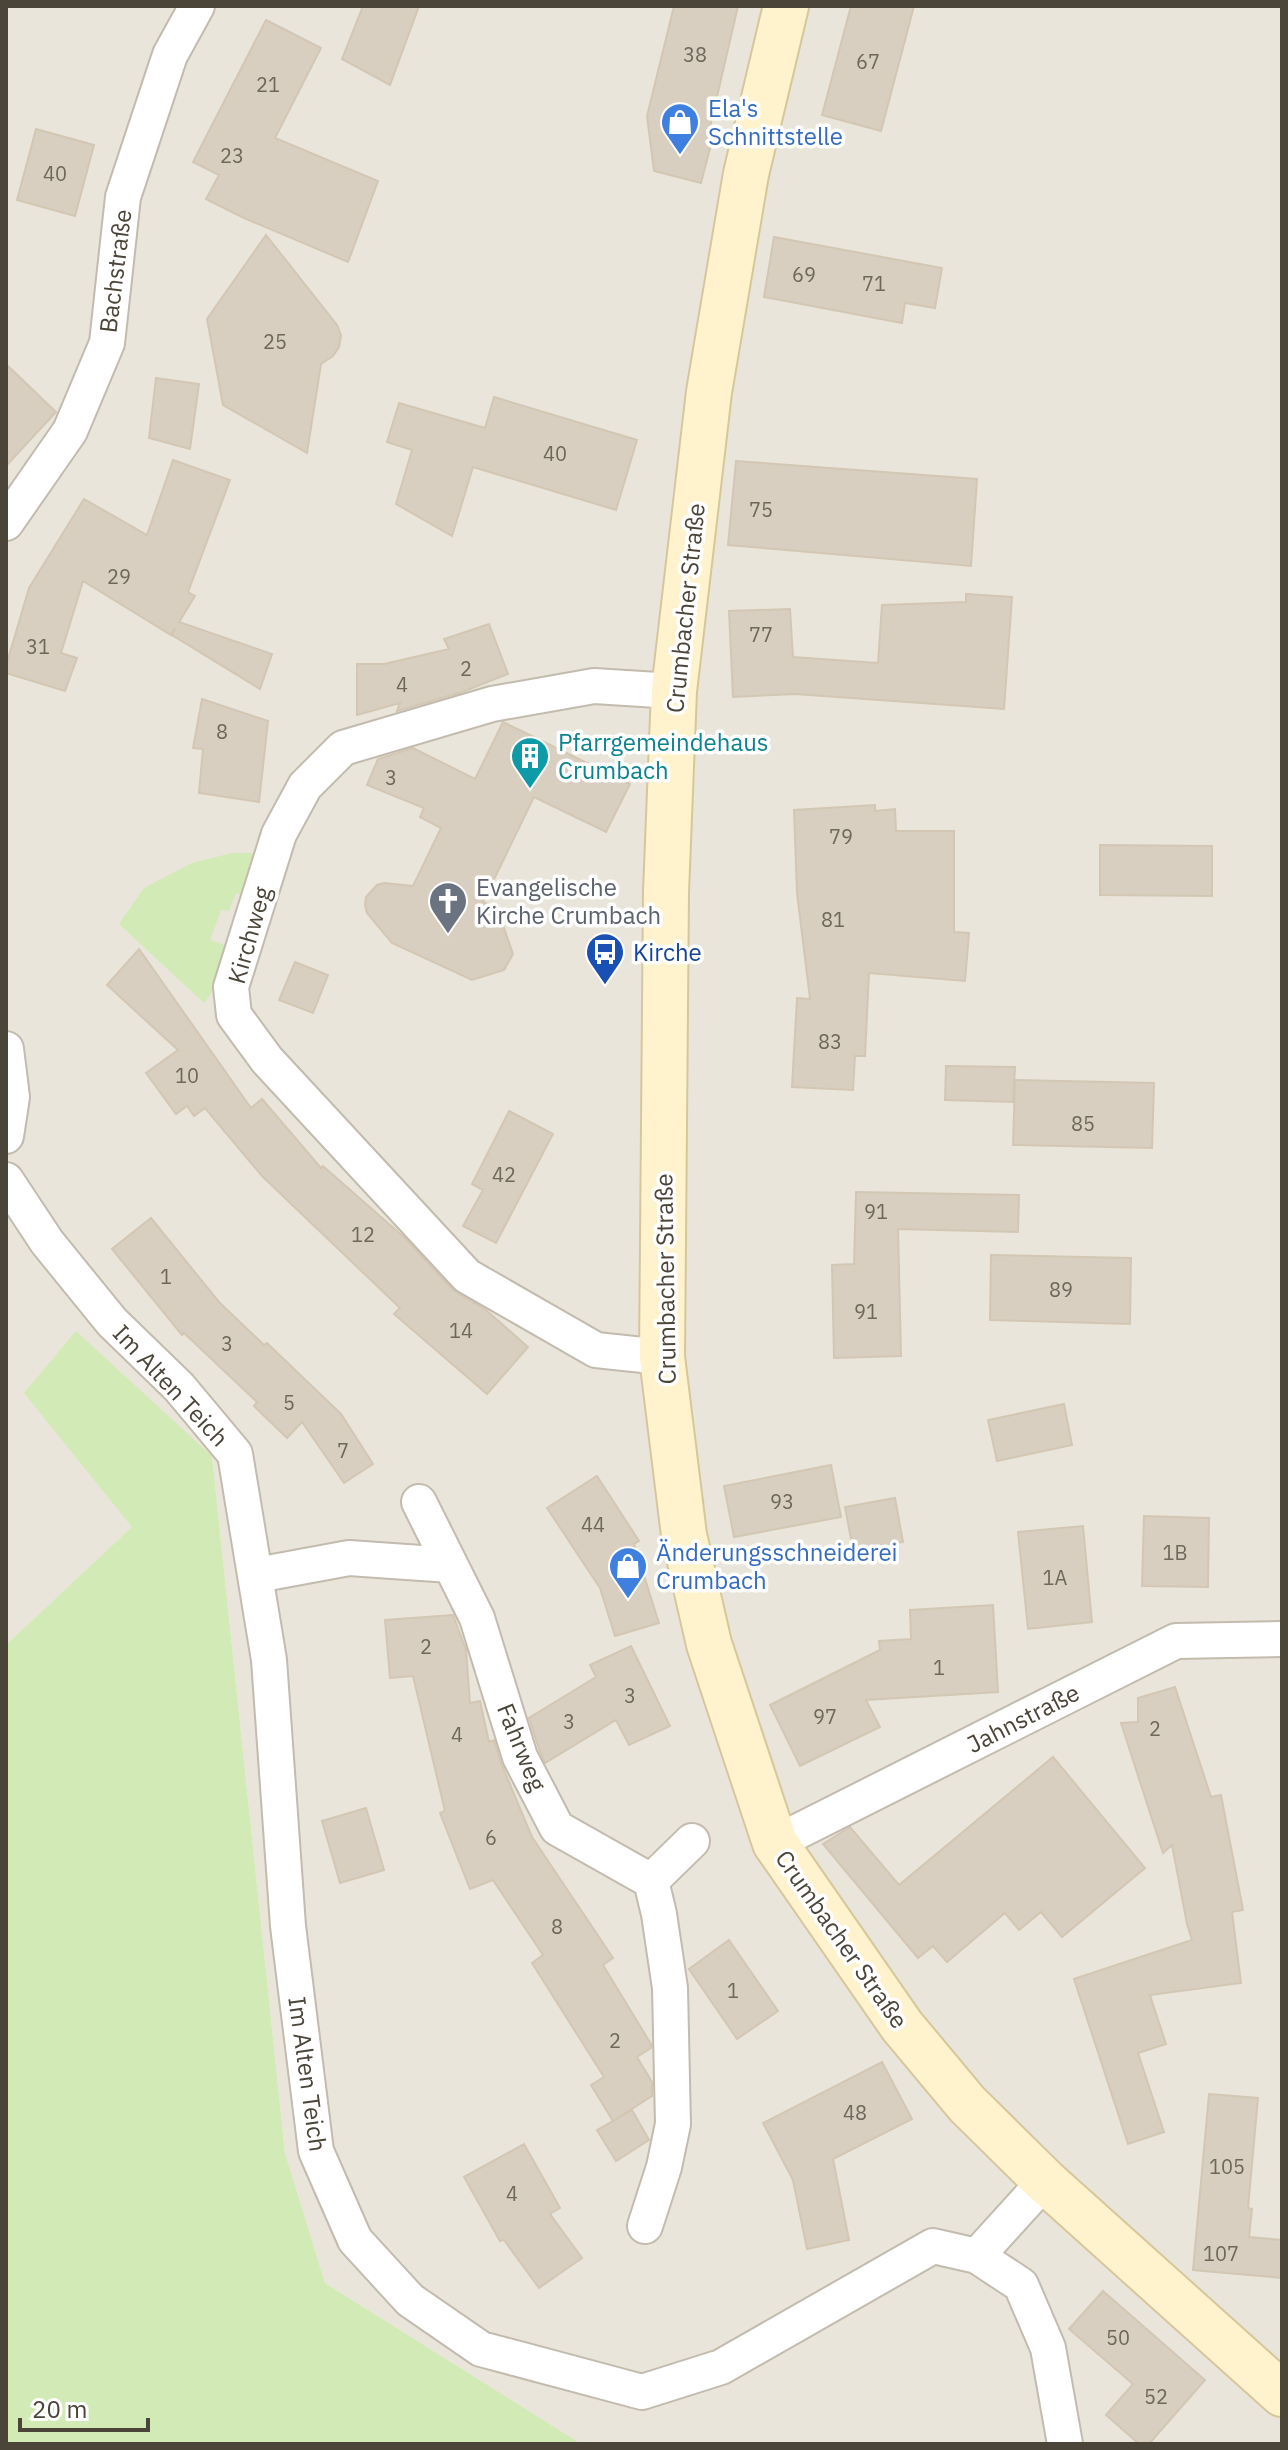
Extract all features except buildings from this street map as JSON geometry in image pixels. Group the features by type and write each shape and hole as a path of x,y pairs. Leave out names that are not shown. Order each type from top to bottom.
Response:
{"main road":[{"name":"Crumbacher Straße","path":"786,6 746,174 709,392 674,691 666,922 662,1357 684,1535 709,1644 775,1843 902,2026 967,2104 1045,2181 1282,2394"}],"street":[{"name":"Bachstraße","path":"6,523 70,431 107,343 123,197 170,55 197,6"},
{"name":"Kirchweg","path":"662,1357 596,1350 467,1276 267,1060 234,1015 231,987 279,834 305,786 343,748 492,704 594,686 674,691"},
{"path":"6,1049 12,1097 6,1136"},
{"name":"Im Alten Teich","path":"6,1180 47,1242 112,1322 179,1387 235,1454 269,1660 288,1926 316,2151 355,2240 410,2300 481,2349 642,2392 721,2367 933,2246 977,2256"},
{"name":"Fahrweg","path":"419,1502 477,1618 520,1757 557,1828 651,1881"},
{"path":"257,1575 349,1558 450,1565"},
{"name":"Jahnstraße","path":"775,1843 1176,1641 1282,1639"},
{"path":"645,2226 664,2167 673,2124 670,1988 651,1881 692,1841"},
{"path":"1045,2181 977,2256 1021,2285 1048,2348 1065,2444"}],"shaded area":[{"path":"6,6 1282,6 1282,2444 580,2443 325,2283 285,2153 212,1456 25,1393 133,1527 6,1645"}],"green space":[{"path":"232,853 260,853 248,897 236,893 229,911 221,910 210,940 228,946 211,994 204,1003 119,924 144,888 192,863"},
{"path":"76,1331 212,1456 285,2153 325,2283 586,2444 6,2444 6,1645 132,1527 24,1393"}],"place":[{"name":"Ela's Schnittstelle","path":"680,156"},
{"name":"Pfarrgemeindehaus Crumbach","path":"530,790"},
{"name":"Evangelische Kirche Crumbach","path":"448,935"},
{"name":"Kirche","path":"605,986"},
{"name":"Änderungsschneiderei Crumbach","path":"628,1600"}]}
